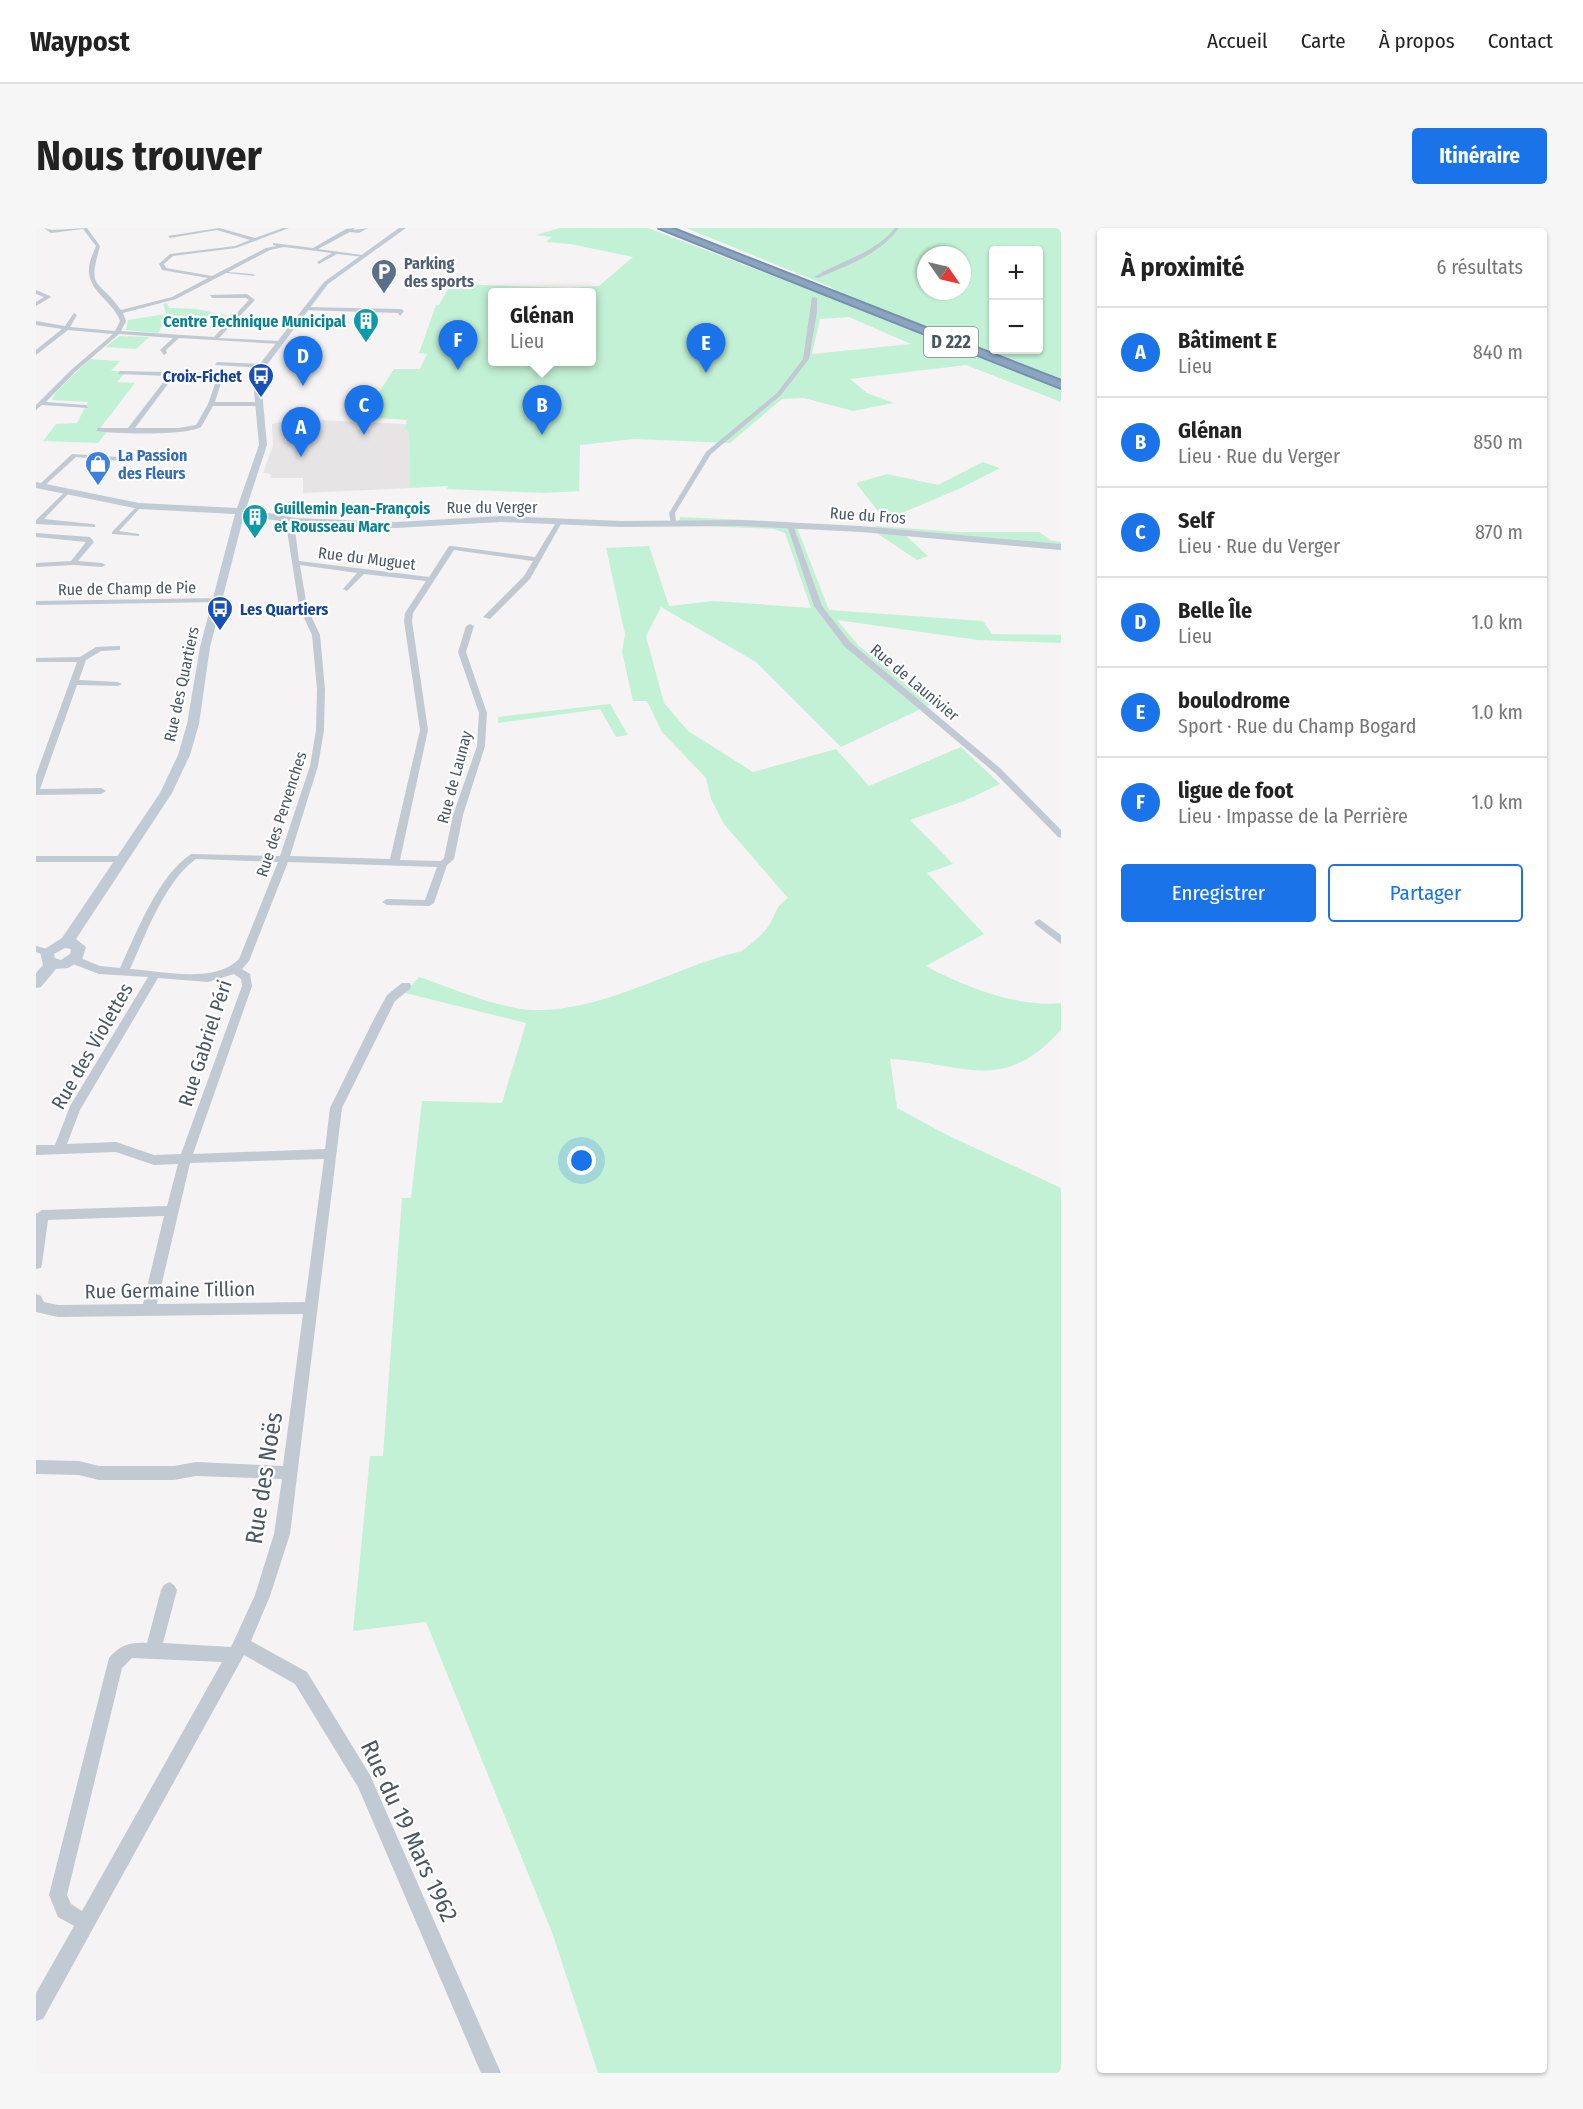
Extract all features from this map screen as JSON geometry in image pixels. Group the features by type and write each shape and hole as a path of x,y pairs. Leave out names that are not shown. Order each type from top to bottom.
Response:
{"highway":[{"path":"657,228 711,247"},
{"name":"D 222","path":"663,228 1061,385"},
{"name":"D 222","path":"676,228 842,299"},
{"path":"680,228 696,236"}],"main road":[{"path":"262,366 326,283 403,228"},
{"name":"Rue des Quartiers","path":"45,955 58,944 67,942 166,793 184,755 193,724 205,647 240,511 263,445 257,380 262,366"},
{"name":"Rue du Verger","path":"39,485 139,506 240,511 297,521 396,525 501,519 621,524 673,522"},
{"name":"Rue du Fros","path":"673,522 790,525 1061,547"},
{"path":"36,983 45,955 63,965 74,960 80,950 76,945 67,942"}],"street":[{"path":"39,403 117,333 123,321 120,312 94,283 90,271 98,246 84,228 47,231"},
{"path":"170,237 215,228 282,246 363,256"},
{"path":"214,278 164,269 161,264 172,255 213,251 258,241 287,228"},
{"path":"314,249 351,229 359,232 366,228"},
{"path":"816,277 879,248 890,239 897,228"},
{"path":"120,312 174,298 226,273 268,249 282,246"},
{"path":"319,263 337,252"},
{"path":"243,264 254,265"},
{"path":"171,276 180,272"},
{"path":"226,273 253,275"},
{"path":"36,292 48,297 36,304"},
{"path":"212,297 247,296 252,300 215,339"},
{"path":"673,522 672,513 708,453 779,394 806,359 814,312 814,298"},
{"path":"305,309 401,311 400,314"},
{"path":"36,353 66,329 74,315"},
{"path":"36,323 66,329 279,343"},
{"path":"164,353 163,350 178,336"},
{"path":"217,364 262,366"},
{"path":"98,430 198,427 211,404 219,380 215,377 120,373"},
{"path":"131,429 172,375"},
{"path":"39,403 86,407"},
{"path":"211,404 260,404"},
{"path":"189,429 194,435"},
{"path":"39,485 74,455 134,460"},
{"path":"38,522 68,491"},
{"path":"137,535 114,533 139,506"},
{"name":"Rue des Pervenches","path":"235,970 244,961 284,859 314,766 320,730 321,689 316,635 303,607 298,563 291,530 297,521"},
{"path":"38,522 93,526"},
{"path":"487,617 527,577 558,522"},
{"name":"Rue de Launivier","path":"790,525 818,606 847,644 998,771 1061,835"},
{"path":"36,535 89,540 72,563"},
{"path":"394,863 424,730 408,621 410,613 452,548 537,559"},
{"path":"36,565 72,563 102,565"},
{"name":"Rue du Muguet","path":"298,563 432,580"},
{"path":"347,590 362,571"},
{"name":"Rue de Champ de Pie","path":"36,603 218,600"},
{"name":"Rue de Launay","path":"387,902 429,903 443,864 449,859 458,815 481,746 483,713 462,652 470,626"},
{"path":"36,660 82,659 99,649 117,648"},
{"path":"82,659 36,790 101,791"},
{"path":"74,682 118,684"},
{"path":"123,972 148,920 186,859 194,856 443,864"},
{"path":"36,859 122,860"},
{"path":"1040,922 1061,941"},
{"name":"Rue des Violettes","path":"60,1148 74,1109 155,974 99,970 74,960"},
{"name":"Rue Gabriel Péri","path":"149,1309 185,1159 248,986 246,977 235,970 208,978 155,974"},
{"name":"Rue des Noës","path":"36,2012 238,1650 262,1596 282,1534 336,1108 378,1018 391,998 406,986"},
{"path":"36,1149 116,1147 154,1160 329,1155"},
{"path":"36,1264 42,1215 172,1211"},
{"name":"Rue Germaine Tillion","path":"36,1300 39,1307 58,1311 309,1308"},
{"path":"36,1467 79,1468 99,1473 174,1473 196,1469 291,1473"},
{"path":"153,1651 169,1590"},
{"path":"87,1922 69,1916 60,1908 58,1895 115,1664 123,1654 132,1650 238,1650"},
{"name":"Rue du 19 Mars 1962","path":"238,1650 301,1678 364,1781 491,2073"}],"shaded area":[{"path":"295,419 405,424 404,429 409,433 410,488 303,493 303,478 270,478 271,474 263,473 273,446 272,424"}],"green space":[{"path":"560,228 648,228 833,299 844,296 831,287 686,228 1061,228 1061,402 966,365 850,379 867,393 894,403 853,411 804,398 782,399 730,443 634,439 580,445 579,491 545,493 447,489 448,486 410,488 409,433 404,429 407,420 363,417 394,369 420,369 427,354 419,353 436,305 439,305 451,284 570,288 599,286 633,257 571,244 546,242 552,237 536,235","holes":["849,317 911,344 812,354 820,319"]},
{"path":"167,303 169,308 197,309 233,317 201,316 164,322 158,333 126,330 128,320 166,314 163,304"},
{"path":"120,336 149,337 136,349 105,347"},
{"path":"90,359 120,361 111,371 121,371 124,374 117,382 135,383 101,427 107,432 98,443 43,441 56,424 77,423 88,402 52,400 56,392"},
{"path":"983,462 1000,468 961,488 885,520 856,483 887,474 938,485"},
{"path":"680,517 792,522 798,530 829,610 983,621 992,634 1061,635 1061,643 978,640 837,620 859,646 931,704 841,747 756,662 661,607 646,636 664,703 688,731 753,772 836,749 869,786 961,747 1000,784 964,801 910,820 953,864 927,873 984,934 926,966 973,988 1009,999 1045,1004 1061,1003 1061,1030 1040,1050 1019,1063 1000,1069 960,1069 890,1059 897,1108 945,1134 1061,1188 1061,2073 598,2073 553,1935 426,1622 353,1631 370,1456 383,1456 402,1198 411,1198 422,1101 502,1103 526,1023 405,993 419,977 480,999 528,1010 568,1008 593,1002 742,951 766,929 778,908 788,898 724,824 711,799 706,778 662,732 647,701 633,701 622,652 625,634 606,548 649,546 669,606 714,601 811,608 785,533 774,529 679,525"},
{"path":"876,526 958,532 1039,532 1050,540 1061,542 1061,550 905,535 928,556 917,560 878,534"},
{"path":"610,704 628,735 616,737 600,709 498,723 498,717"}],"place":[{"name":"Parking des sports","path":"384,295"},
{"name":"Centre Technique Municipal","path":"366,344"},
{"name":"ligue de foot","path":"458,370"},
{"name":"boulodrome","path":"706,373"},
{"name":"Belle Île","path":"303,386"},
{"name":"Croix-Fichet","path":"261,399"},
{"name":"Self","path":"364,435"},
{"name":"Glénan","path":"542,435"},
{"name":"Bâtiment E","path":"301,457"},
{"name":"La Passion des Fleurs","path":"98,487"},
{"name":"Guillemin Jean-François et Rousseau Marc","path":"255,540"},
{"name":"Les Quartiers","path":"220,632"}]}
